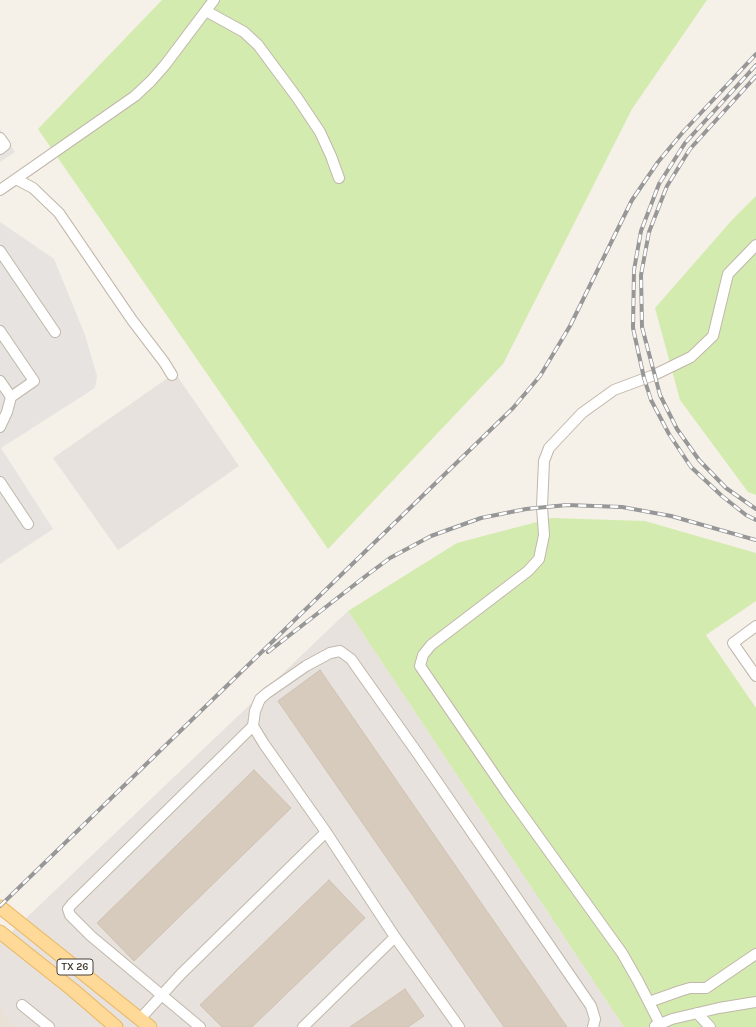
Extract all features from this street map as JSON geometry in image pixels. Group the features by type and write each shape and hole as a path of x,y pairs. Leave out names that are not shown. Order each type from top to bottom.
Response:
{"main road":[{"name":"TX 26","path":"0,907 145,1023"},
{"name":"TX 26","path":"0,932 73,990 116,1027"}],"street":[{"path":"0,190 135,96 166,65 214,0"},
{"path":"206,11 244,32 258,45 298,99 320,132 332,156 339,178"},
{"path":"0,138 5,145 0,149"},
{"path":"16,179 34,188 59,213 132,320 172,375"},
{"path":"756,246 728,274 713,336 691,358 654,375 614,390 582,413 549,448 544,460 542,507 544,535 539,559 528,571 431,645 422,655 420,666 622,954 649,1002 657,1025 672,1019 756,1002"},
{"path":"0,251 55,332"},
{"path":"0,331 34,381 11,397 7,412 0,427"},
{"path":"0,381 11,397"},
{"path":"0,482 28,524"},
{"path":"756,626 733,642 756,676"},
{"path":"200,1027 91,936 70,915 68,909 253,726 255,711 260,699 293,675 330,653 340,651 351,659 591,1006 595,1019 593,1027"},
{"path":"253,726 459,1027"},
{"path":"145,1023 161,996 181,974 326,832"},
{"path":"303,1027 396,937"},
{"path":"649,1002 690,988 706,988 756,954"},
{"path":"22,1005 49,1027"},
{"path":"698,1013 710,1027"}],"shaded area":[{"path":"0,129 15,152 0,162"},
{"path":"0,222 54,259 85,335 97,376 95,388 1,448 53,529 0,564"},
{"path":"175,373 239,466 118,550 53,458"},
{"path":"348,611 624,1027 14,1027 0,1006 0,943"},
{"path":"0,1006 14,1027 0,1027"}],"green space":[{"path":"162,0 707,0 632,109 503,364 328,549 38,129"},
{"path":"756,196 756,495 748,492 680,400 655,308 732,220"},
{"path":"552,518 645,521 756,553 756,601 706,635 756,708 756,1027 624,1027 348,611 457,543"}],"building":[{"path":"320,670 567,1027 504,1027 278,701"},
{"path":"254,770 291,808 134,961 97,923"},
{"path":"329,880 365,918 252,1027 222,1027 200,1005"},
{"path":"405,989 424,1016 408,1027 350,1027"}],"railway":[{"path":"0,906 513,408 540,376 570,326 632,200 658,162 683,132 756,54"},
{"path":"756,65 685,143 659,184 641,231 634,270 633,328 644,378 651,400 669,434 691,467 722,496 746,515 756,520"},
{"path":"756,76 690,149 667,186 649,232 641,275 642,327 660,395 677,429 699,460 726,488 756,509"},
{"path":"268,652 390,558 431,536 481,518 526,509 567,505 622,507 671,516 756,540"}]}
